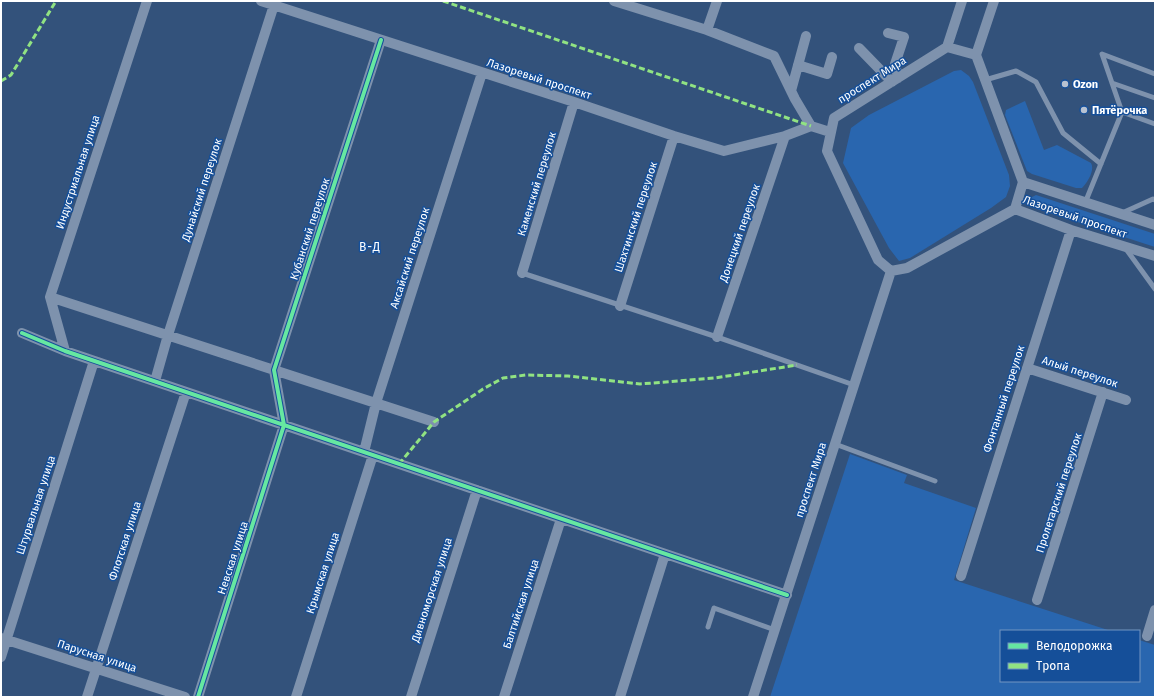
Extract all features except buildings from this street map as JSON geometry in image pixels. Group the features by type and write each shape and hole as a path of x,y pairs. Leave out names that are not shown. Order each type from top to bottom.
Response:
{"street":[{"name":"Индустриальная улица","path":"50,297 148,1"},
{"name":"Лазоревый проспект","path":"261,1 724,151 785,136 811,126"},
{"path":"614,1 707,30 774,56 791,91 811,126 830,132"},
{"path":"707,30 717,1"},
{"path":"962,1 947,47 976,56 994,1"},
{"name":"Дунайский переулок","path":"155,382 168,335 274,5"},
{"path":"888,33 904,37 895,64 895,80"},
{"path":"791,91 806,36"},
{"name":"Кубанский переулок","path":"284,425 274,370 381,40"},
{"name":"проспект Мира","path":"753,697 891,271 878,260 827,151 834,118 947,47"},
{"path":"859,48 895,80"},
{"name":"Лазоревый проспект","path":"976,56 1023,182 1015,209 1071,230 1155,256"},
{"path":"798,65 827,74 832,57"},
{"name":"Аксайский переулок","path":"368,454 376,403 482,73"},
{"name":"Каменский переулок","path":"522,273 574,102"},
{"name":"Шахтинский переулок","path":"620,306 674,136"},
{"name":"Донецкий переулок","path":"717,337 785,136"},
{"name":"Лазоревый проспект","path":"1023,182 1155,226"},
{"path":"891,271 907,268 1015,209"},
{"name":"Фонтанный переулок","path":"961,576 1071,230"},
{"path":"50,297 434,422"},
{"path":"50,297 65,351"},
{"path":"22,333 65,351 155,382 786,595"},
{"name":"Штурвальная улица","path":"1,657 4,639 94,361"},
{"name":"Алый переулок","path":"1027,368 1126,400"},
{"name":"Флотская улица","path":"87,697 186,392"},
{"name":"Пролетарский переулок","path":"1037,600 1103,392"},
{"name":"Невская улица","path":"198,697 284,425"},
{"name":"Крымская улица","path":"296,697 368,454"},
{"name":"Дивноморская улица","path":"411,697 477,490"},
{"name":"Балтийская улица","path":"504,697 561,519"},
{"path":"620,697 665,554"},
{"path":"1147,636 1155,610"},
{"name":"Парусная улица","path":"4,639 96,668 170,695 185,697"}],"lane":[{"path":"1085,203 1122,112 1102,54 1155,74"},
{"path":"985,80 1016,71 1036,82 1063,133 1101,164"},
{"path":"1112,83 1155,98"},
{"path":"1122,112 1155,124"},
{"path":"1120,214 1153,199 1155,200"},
{"path":"1124,246 1155,289"},
{"path":"522,273 717,337 854,385"},
{"path":"835,444 934,481"},
{"path":"708,628 714,608 775,630"}],"shaded area":[{"path":"961,70 969,76 973,82 1009,175 1010,186 1006,197 991,208 910,258 899,261 889,248 843,163 851,128 869,115 954,71"},
{"path":"1025,101 1044,150 1057,145 1091,163 1092,169 1090,176 1082,188 1076,188 1027,171 1005,115 1006,110"},
{"path":"1036,195 1155,234 1155,247 1031,207 1028,205 1030,198"},
{"path":"850,454 907,475 904,483 976,508 954,580 1108,630 1000,630 1000,682 1140,682 1140,640 1155,645 1155,697 770,697"}],"marked path":[{"path":"1,81 11,75 56,1"},
{"path":"443,1 811,126"},
{"path":"399,464 434,422 483,389 503,378 526,375 568,376 640,384 715,378 797,365"}],"cycle path":[{"path":"198,697 284,425 274,370 381,40"},
{"path":"22,333 65,351 787,595"}],"place":[{"name":"Ozon","path":"1065,84"},
{"name":"Пятёрочка","path":"1084,110"}],"district":[{"name":"В-Д","path":"370,247"}]}
